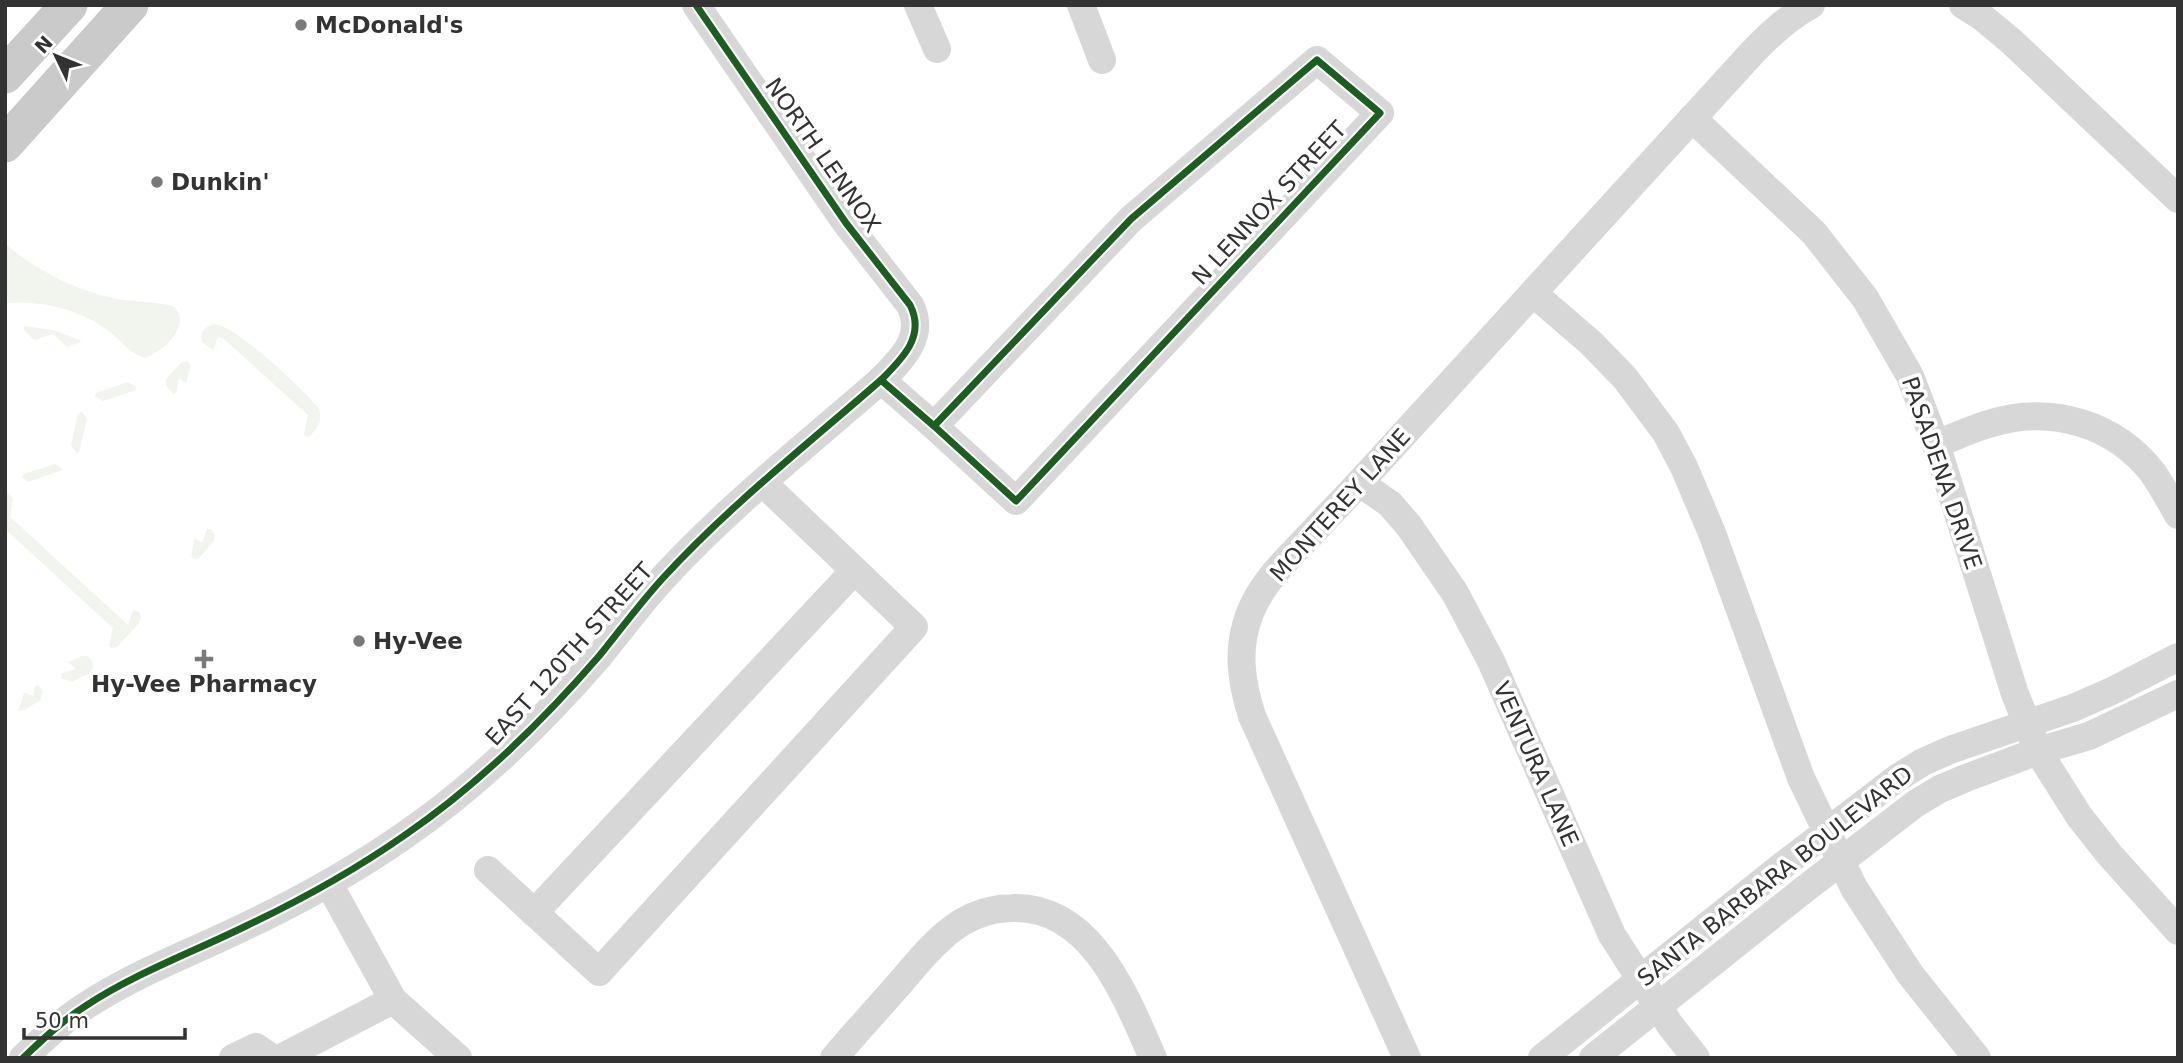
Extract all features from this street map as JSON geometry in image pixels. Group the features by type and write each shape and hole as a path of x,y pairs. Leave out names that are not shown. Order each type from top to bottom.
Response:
{"main road":[{"path":"7,68 69,5"},
{"path":"5,144 130,5"}],"street":[{"name":"NORTH LENNOX","path":"696,5 846,223 910,305 915,314 916,326"},
{"path":"918,5 937,49"},
{"path":"1081,5 1102,60"},
{"path":"1692,118 1776,28 1811,5"},
{"path":"1963,5 2011,41 2178,199"},
{"name":"N LENNOX STREET","path":"881,380 1016,501 1380,113 1317,60 1130,219 934,426"},
{"name":"MONTEREY LANE","path":"1407,1058 1252,716 1242,684 1240,665 1241,645 1250,612 1271,579 1692,118"},
{"name":"PASADENA DRIVE","path":"1692,118 1814,233 1865,298 1910,376 1936,444 2015,694 2038,751 2053,778 2087,826 2178,930"},
{"path":"1533,293 1591,343 1625,378 1666,433 1684,467 1712,533 1801,778 1841,862 1854,888 1910,974 1977,1058"},
{"name":"EAST 120TH STREET","path":"23,1058 49,1033 87,1005 130,981 329,884 405,835 471,785 537,723 664,578 719,523 905,356 916,326"},
{"path":"1936,444 1994,422 2031,415 2064,417 2095,427 2129,448 2153,474 2178,515"},
{"path":"488,870 598,972 914,626 763,483"},
{"name":"VENTURA LANE","path":"1360,483 1390,505 1409,526 1455,593 1491,661 1612,935 1657,1006 1696,1058"},
{"path":"534,913 853,571"},
{"name":"SANTA BARBARA BOULEVARD","path":"1542,1058 1868,800 1923,762 2114,690 2178,657"},
{"name":"SANTA BARBARA BOULEVARD","path":"1593,1058 1915,804 1966,778 2038,751 2089,736 2178,694"},
{"path":"329,884 393,1000 458,1058"},
{"path":"834,1058 938,940 970,917 994,908 1028,907 1059,917 1084,937 1128,1001 1153,1058"},
{"path":"281,1058 393,1000"},
{"path":"233,1058 256,1047 272,1058"}],"shaded area":[{"path":"5,244 32,264 76,287 108,297 173,306 179,313 180,320 174,336 160,350 145,358 86,317 47,305 5,303"},
{"path":"213,324 223,326 251,345 318,407 319,424 309,437 304,434 308,415 224,339 218,337 213,350 202,342 203,331"},
{"path":"25,326 53,330 81,342 67,347 53,334 34,340 23,329"},
{"path":"187,361 191,365 186,383 179,378 176,393 173,394 166,386 166,379 181,363"},
{"path":"128,382 136,387 136,390 103,401 95,396 96,393"},
{"path":"82,412 87,419 77,453 71,446 78,413"},
{"path":"55,464 62,470 28,482 22,477 24,474"},
{"path":"5,490 13,498 10,517 128,625 133,610 139,612 139,623 117,647 109,646 113,628 5,529"},
{"path":"207,529 211,529 215,535 214,541 198,559 194,559 191,556 195,538 202,543"},
{"path":"87,656 92,661 91,672 72,682 61,678 62,673 76,669 68,662"},
{"path":"38,685 42,690 41,700 18,711 24,693 33,696 35,686"}],"cycle path":[{"path":"23,1058 70,1017 106,993 267,916 327,884 432,816 483,774 555,704 688,551 881,380 904,355 915,327 910,305 846,223 696,5"},
{"path":"881,380 934,426 1131,219 1317,60 1380,113 1016,501 934,426"}],"place":[{"name":"McDonald's","path":"301,25"},
{"name":"Dunkin'","path":"157,182"},
{"name":"Hy-Vee","path":"359,641"},
{"name":"Hy-Vee Pharmacy","path":"204,659"}]}
